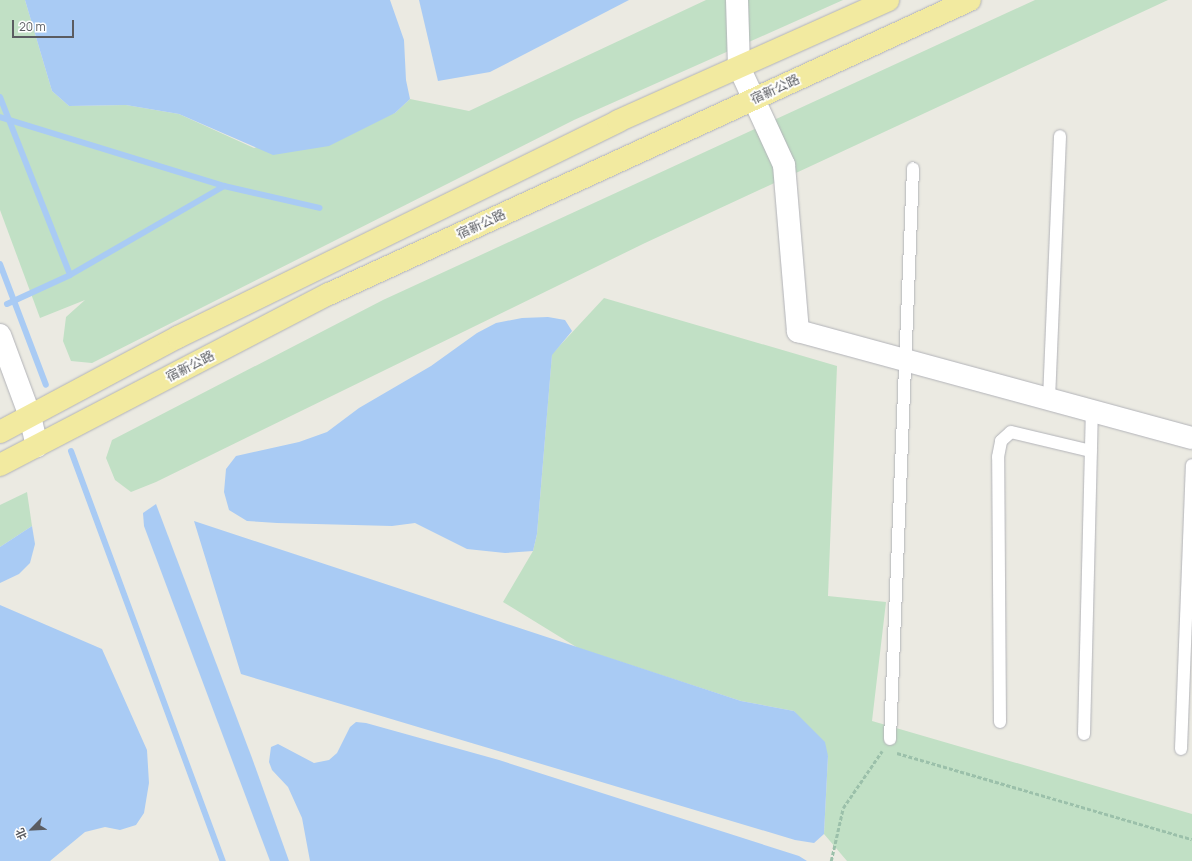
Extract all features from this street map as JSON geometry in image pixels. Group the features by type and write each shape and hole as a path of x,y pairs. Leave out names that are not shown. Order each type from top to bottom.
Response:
{"highway":[{"path":"0,432 178,337 618,121 888,0"},
{"name":"宿新公路","path":"0,465 329,294 970,0"}],"street":[{"path":"737,0 739,67 784,165 798,331 1192,438"},
{"path":"0,335 30,416 37,446"}],"lane":[{"path":"1049,399 1060,136"},
{"path":"887,744 913,168"},
{"path":"1084,734 1092,411"},
{"path":"1000,722 998,457 1001,441 1011,432 1091,451"},
{"path":"1182,749 1192,465"}],"path":[{"path":"831,861 843,808 887,744 1192,839"}],"green space":[{"path":"0,0 25,0 52,91 69,106 126,105 179,114 254,148 395,113 410,99 469,111 706,0 843,0 574,120 92,363 71,361 63,341 66,317 85,300 40,318 0,210"},
{"path":"1035,0 1168,0 645,243 156,482 131,492 115,480 106,458 112,440 383,300"},
{"path":"604,298 837,366 828,596 886,602 872,721 1192,814 1192,861 847,861 824,834 828,756 794,711 741,701 578,648 503,602 533,551 537,534 552,354"},
{"path":"27,492 32,526 0,547 0,505"}],"water":[{"path":"25,0 390,0 404,40 406,80 410,99 395,113 329,146 273,155 179,114 126,105 69,106 52,91"},
{"path":"419,0 629,0 490,72 438,81"},
{"path":"548,317 565,320 572,331 552,355 537,534 533,551 505,553 467,549 415,523 392,526 247,521 229,510 224,492 226,469 236,456 299,442 327,432 359,408 431,366 477,333 496,323 522,318"},
{"path":"156,504 252,758 289,861 270,861 144,526 143,513"},
{"path":"194,521 741,701 794,711 825,742 828,756 824,834 814,843 795,840 241,674"},
{"path":"32,526 35,544 30,563 19,574 0,583 0,547"},
{"path":"0,605 102,649 147,750 149,783 144,813 136,825 120,830 105,827 85,832 50,861 0,861"},
{"path":"356,722 366,723 499,760 799,856 807,861 310,861 302,818 288,787 272,770 269,762 271,747 278,744 314,763 329,760 337,753 350,727"}],"waterway":[{"path":"0,97 70,275"},
{"path":"0,117 224,186 320,208"},
{"path":"7,304 70,275 224,186"},
{"path":"0,264 46,385"},
{"path":"71,451 223,861"}]}
